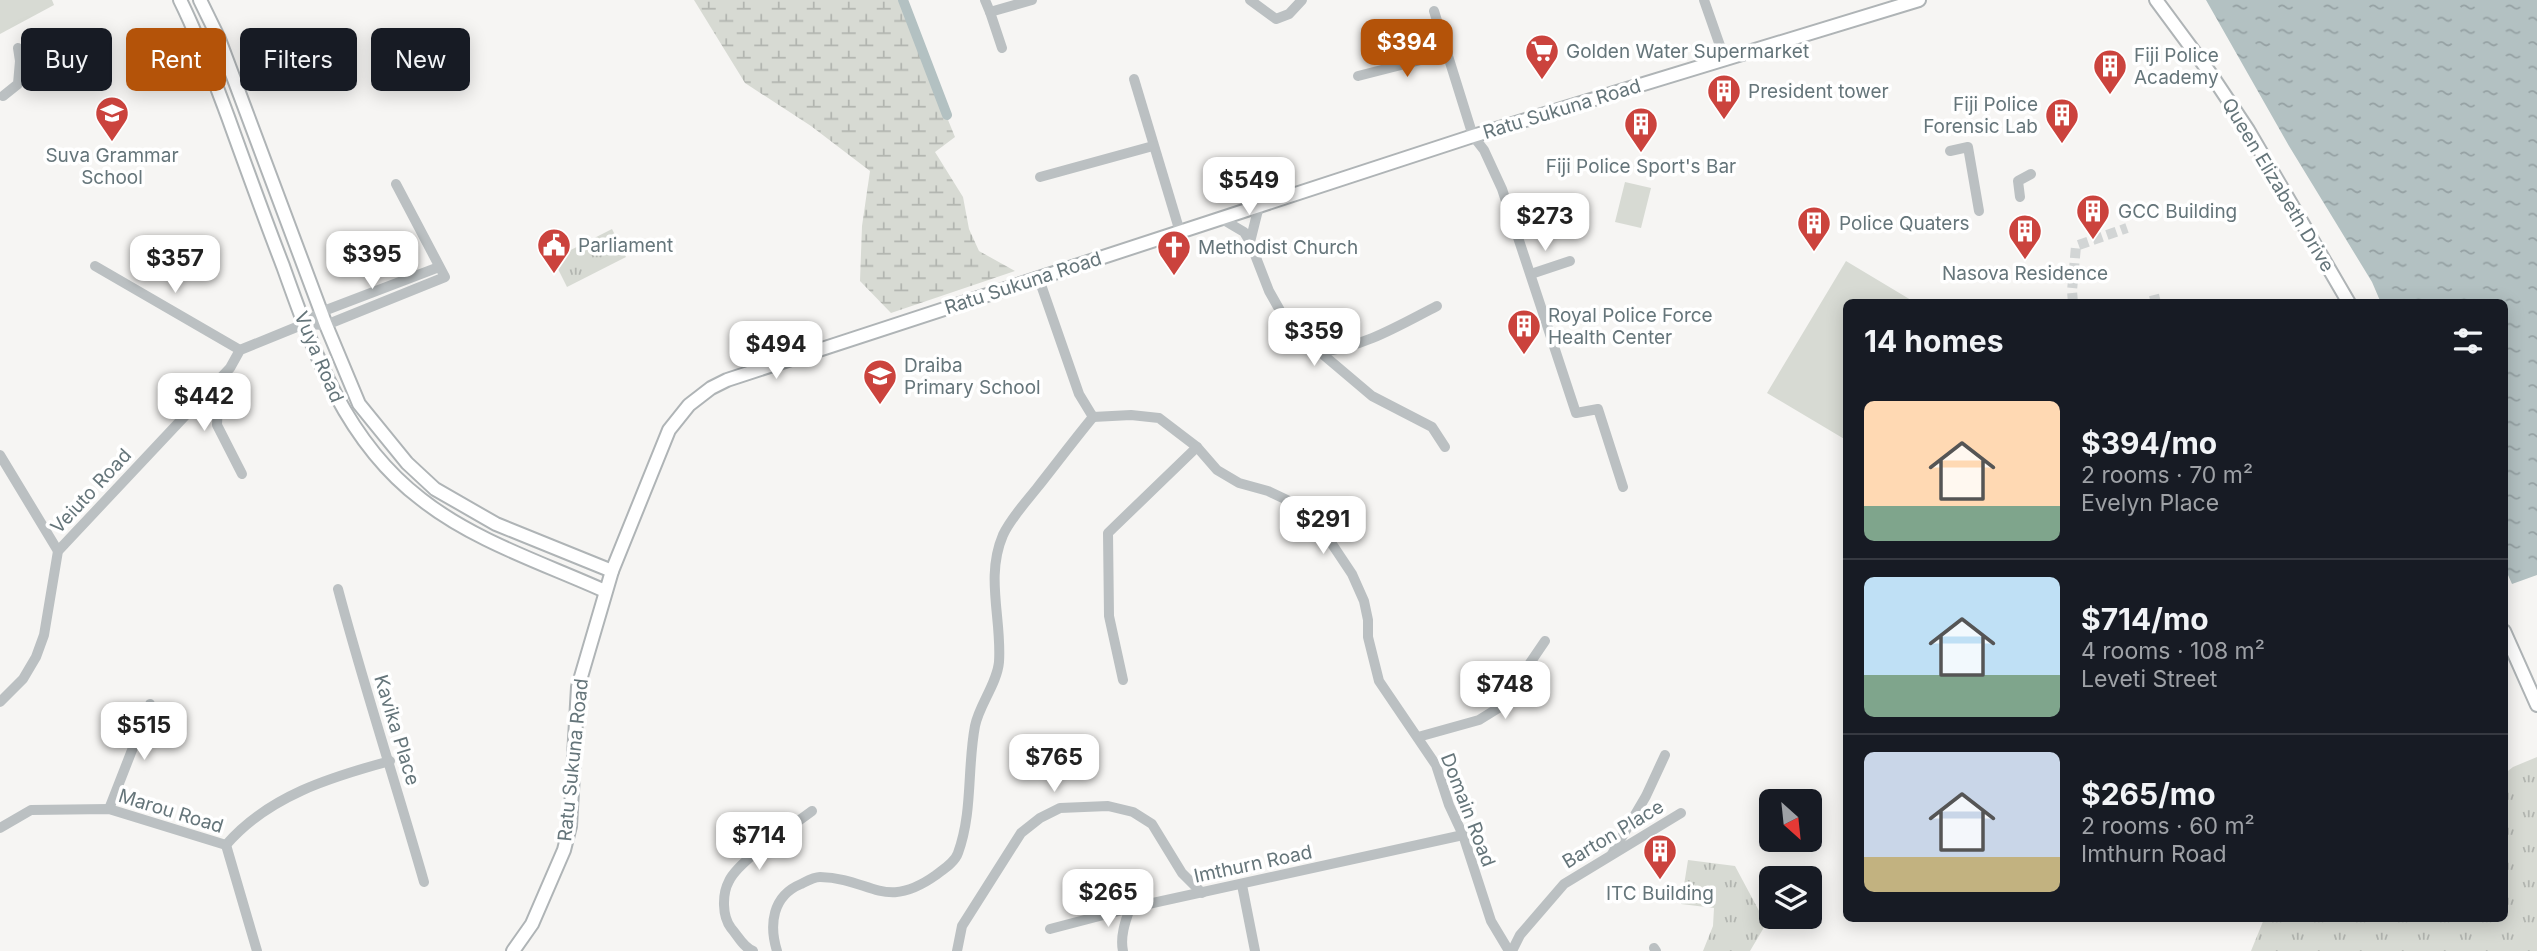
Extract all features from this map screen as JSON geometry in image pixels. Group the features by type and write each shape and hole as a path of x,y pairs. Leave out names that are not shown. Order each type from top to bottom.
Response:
{"main road":[{"name":"Vuya Road","path":"180,0 201,46 304,324 343,411 369,447 404,485 453,522 605,591"},
{"name":"Vuya Road","path":"200,0 219,39 321,312 359,404 407,463 435,489 496,524 612,571"},
{"name":"Ratu Sukuna Road","path":"513,951 532,924 564,850 570,826 578,687 605,591 669,430 689,405 710,388 753,371 1474,136 1919,0"},
{"name":"Queen Elizabeth Drive","path":"2156,0 2248,130 2347,299"},
{"path":"2508,640 2537,705"}],"street":[{"path":"985,0 1002,48"},
{"path":"990,12 1032,0"},
{"path":"1250,0 1276,19 1290,14 1302,0"},
{"path":"1704,0 1725,60"},
{"path":"1434,11 1474,136 1484,150 1502,189 1576,413 1598,409 1623,487"},
{"path":"3,96 18,84 18,48"},
{"path":"1358,76 1448,53"},
{"path":"1134,79 1180,232"},
{"path":"1040,177 1153,146"},
{"path":"1950,151 1968,147 1979,211"},
{"path":"2020,197 2018,181 2031,174"},
{"path":"304,324 326,325 445,277 396,184"},
{"path":"1250,242 1259,206"},
{"path":"1222,219 1244,232 1282,314 1313,350 1320,352 1343,349 1371,340 1437,306"},
{"path":"1531,274 1570,261"},
{"path":"94,266 240,350 304,324 321,312 439,267"},
{"path":"777,951 772,934 773,917 780,899 796,886 817,876 840,879 883,893 902,891 924,883 958,856 969,806 970,769 976,723 999,665 994,590 999,548 1014,517 1093,417 1079,394 1039,279"},
{"name":"Veiuto Road","path":"0,702 23,678 36,657 44,635 58,551 230,368 240,350"},
{"path":"1320,352 1372,397 1432,427 1445,447"},
{"path":"219,380 217,425 242,474"},
{"name":"Domain Road","path":"1093,417 1131,415 1159,418 1197,447 1217,470 1239,483 1268,491 1287,500 1320,526 1352,574 1364,601 1368,637 1379,681 1436,765 1491,920 1511,951"},
{"path":"1123,680 1109,616 1108,533 1197,447"},
{"path":"0,455 58,551"},
{"name":"Kavika Place","path":"338,589 424,882"},
{"path":"1418,737 1479,720 1500,707 1545,641"},
{"path":"109,809 150,704"},
{"path":"1612,855 1646,796 1665,755"},
{"path":"226,845 238,831 257,817 306,787 390,761"},
{"path":"957,951 962,926 1021,833 1040,818 1060,808 1108,806 1133,812 1152,824 1182,873 1202,893"},
{"name":"Marou Road","path":"0,828 31,810 109,809 226,845 257,951"},
{"path":"753,951 747,949 727,922 724,898 729,880 740,867 812,811"},
{"name":"Barton Place","path":"1511,951 1526,927 1564,884 1681,813"},
{"name":"Imthurn Road","path":"1050,929 1130,908 1463,835"},
{"path":"1242,885 1255,951"},
{"path":"1123,951 1124,925 1130,908"}],"green space":[{"path":"0,0 52,0 54,5 0,34"},
{"path":"694,0 899,0 955,137 935,152 963,197 969,229 979,251 1015,271 891,313 860,281 862,226 870,171 811,126 745,83"},
{"path":"1625,182 1651,188 1641,228 1615,222"},
{"path":"612,229 626,257 567,287 553,259"},
{"path":"1846,261 1909,299 1843,299 1843,438 1767,393"},
{"path":"2537,757 2537,951 2251,951 2263,922 2508,922 2508,771"},
{"path":"1688,860 1735,866 1759,911 1759,929 1763,929 1750,951 1703,951 1713,926 1714,908 1681,904"}],"water":[{"path":"2206,0 2537,0 2537,575 2512,584 2508,575 2508,299 2379,299 2372,282 2289,146"}],"waterway":[{"path":"903,0 947,115"}],"tunnel":[{"path":"2073,299 2076,246 2127,228"},
{"path":"2154,295 2155,299"}],"place":[{"name":"Golden Water Supermarket","path":"1542,81"},
{"name":"Fiji Police Academy","path":"2110,96"},
{"name":"President tower","path":"1724,121"},
{"name":"Suva Grammar School","path":"112,143"},
{"name":"Fiji Police Forensic Lab","path":"2062,145"},
{"name":"Fiji Police Sport's Bar","path":"1641,154"},
{"name":"GCC Building","path":"2093,241"},
{"name":"Police Quaters","path":"1814,253"},
{"name":"Nasova Residence","path":"2025,261"},
{"name":"Parliament","path":"554,275"},
{"name":"Methodist Church","path":"1174,277"},
{"name":"Royal Police Force Health Center","path":"1524,356"},
{"name":"Draiba Primary School","path":"880,406"},
{"name":"ITC Building","path":"1660,881"}]}
